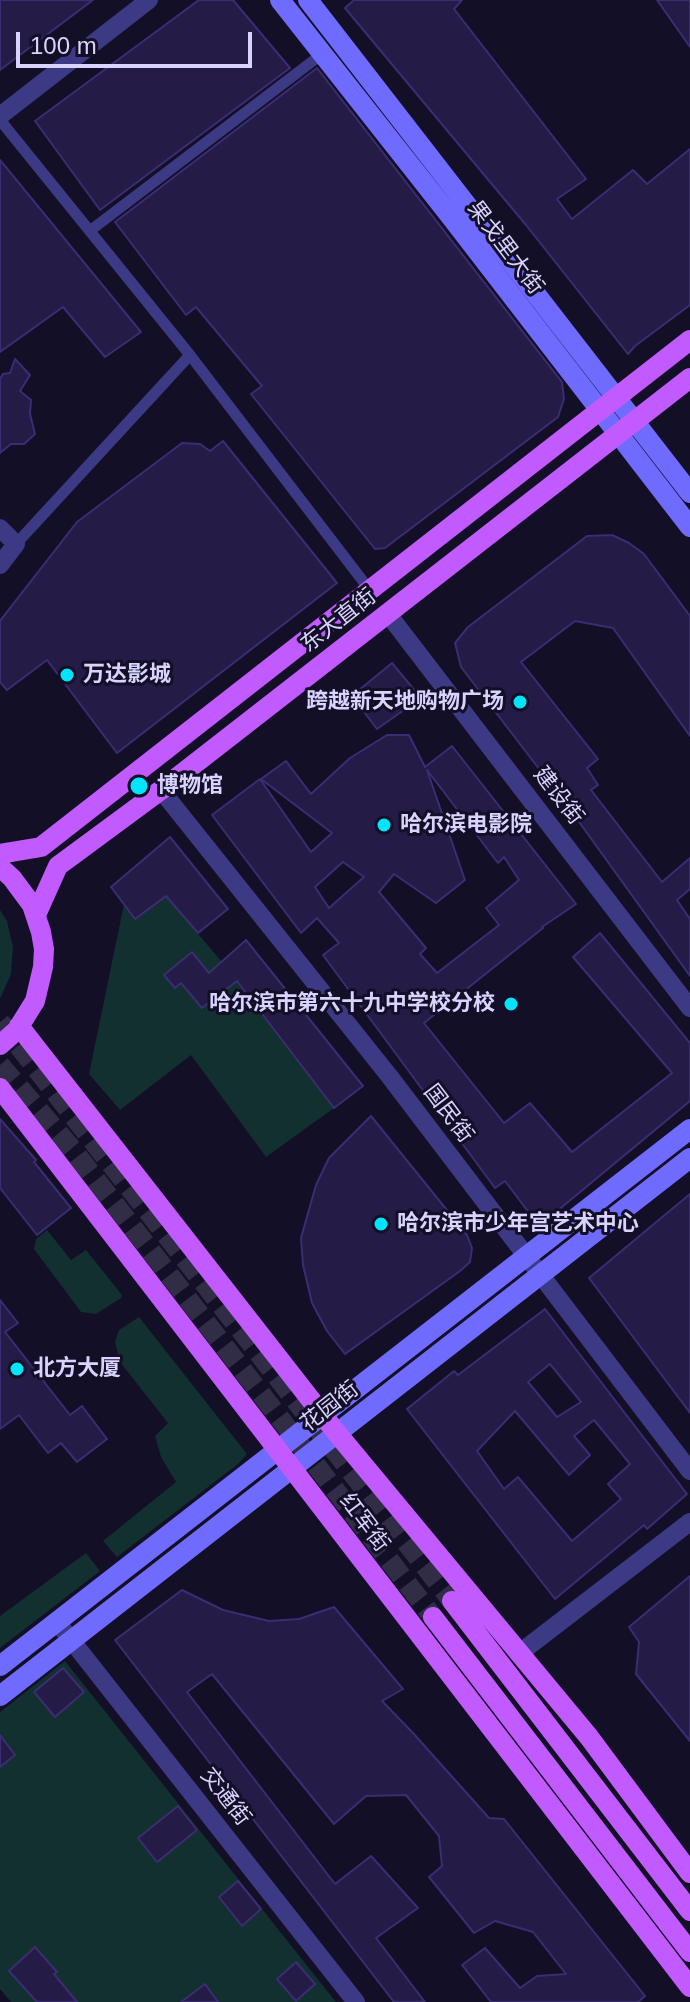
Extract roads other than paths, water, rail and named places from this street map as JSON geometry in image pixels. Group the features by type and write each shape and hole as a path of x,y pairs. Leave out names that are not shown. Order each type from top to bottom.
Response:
{"main road":[{"name":"果戈里大街","path":"310,1 690,493"},
{"name":"果戈里大街","path":"286,8 690,527"},
{"name":"东大直街","path":"0,854 41,847 690,340"},
{"name":"东大直街","path":"36,915 58,866 161,790 690,378"},
{"path":"0,867 26,896 36,915 41,932 43,967 35,1001 19,1026 0,1045"},
{"name":"红军街","path":"19,1026 336,1432 589,1737 690,1873"},
{"name":"红军街","path":"0,1088 690,1987"},
{"name":"花园街","path":"0,1666 690,1129"},
{"name":"花园街","path":"0,1696 690,1158"},
{"path":"452,1601 690,1911"},
{"path":"433,1617 690,1952"},
{"path":"589,1737 593,1783"}],"street":[{"path":"149,0 0,118 190,355 369,589"},
{"path":"286,8 310,1"},
{"path":"91,230 322,54"},
{"path":"0,565 190,355"},
{"path":"0,528 16,544"},
{"name":"建设街","path":"388,614 690,1008"},
{"name":"国民街","path":"161,790 380,1065 690,1471"},
{"path":"521,1652 690,1522"},
{"name":"交通街","path":"57,1622 356,2002"}],"tunnel":[{"path":"0,1022 452,1601"},
{"path":"0,1065 73,1150 433,1617"}],"place":[{"name":"万达影城","path":"67,675"},
{"name":"跨越新天地购物广场","path":"520,702"},
{"name":"博物馆","path":"139,786"},
{"name":"哈尔滨电影院","path":"384,825"},
{"name":"哈尔滨市第六十九中学校分校","path":"511,1004"},
{"name":"哈尔滨市少年宫艺术中心","path":"381,1224"},
{"name":"北方大厦","path":"17,1369"}]}
